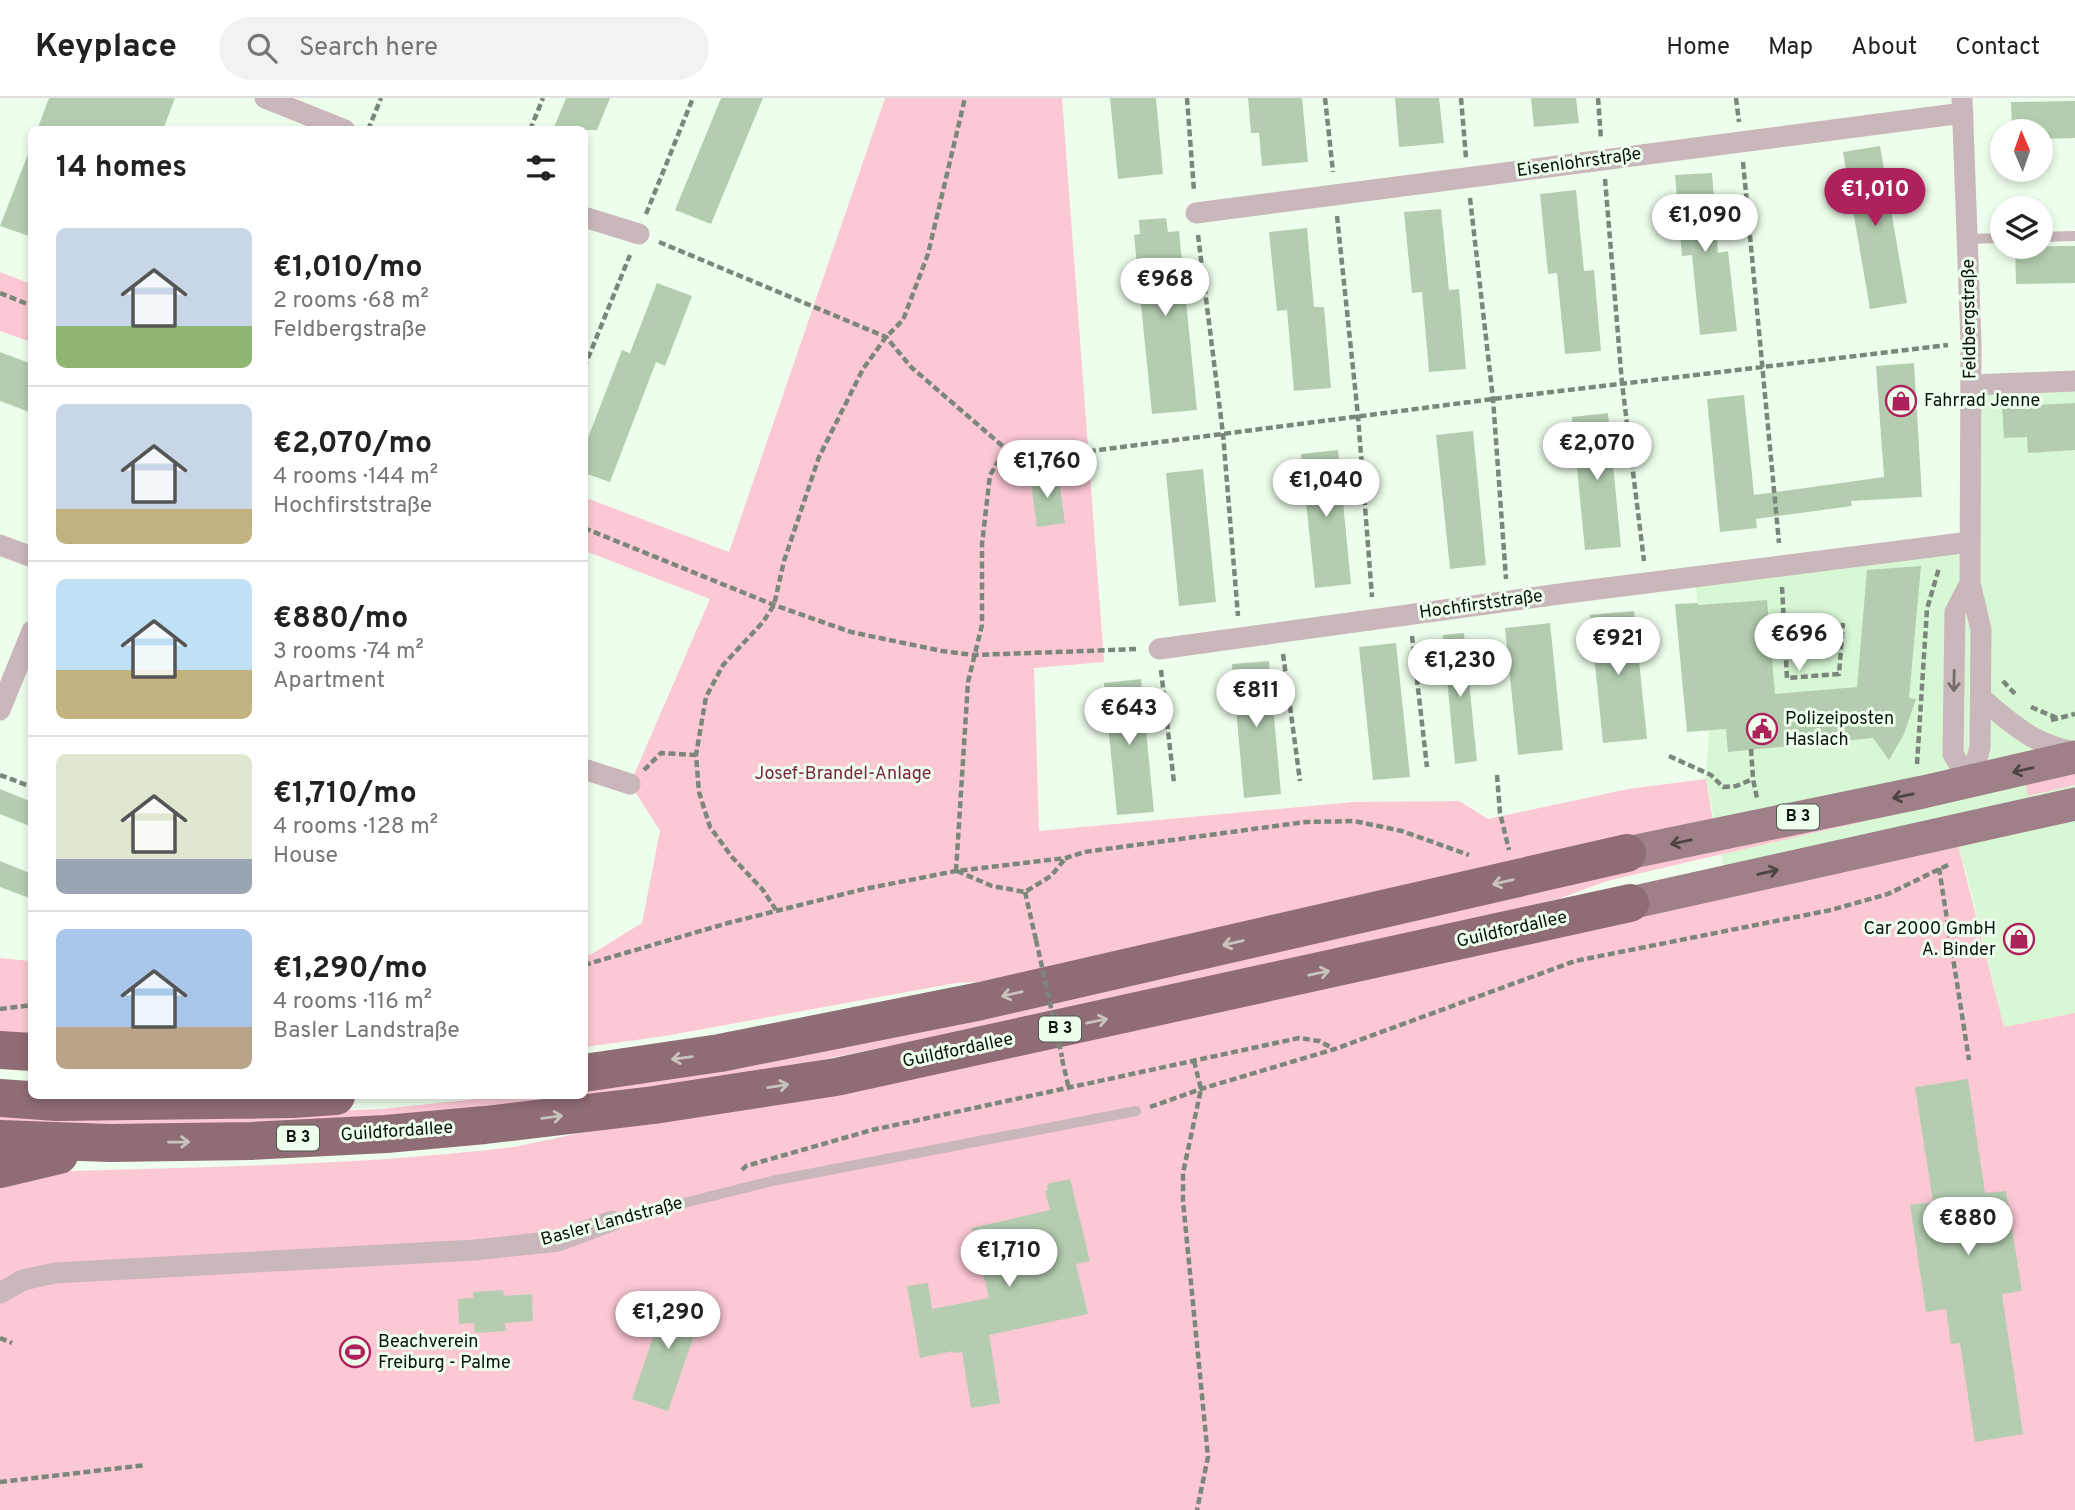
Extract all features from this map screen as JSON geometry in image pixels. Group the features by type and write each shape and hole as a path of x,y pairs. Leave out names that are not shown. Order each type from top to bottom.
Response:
{"highway":[{"name":"B 3","path":"588,1072 720,1053 969,1003 1627,853"},
{"name":"Guildfordallee","path":"0,1139 110,1143 251,1141 460,1128 654,1105 836,1077 1630,903"},
{"path":"0,1050 28,1052"},
{"name":"B 3","path":"0,1098 57,1102 292,1099"},
{"path":"0,1169 110,1143"}],"main road":[{"name":"B 3","path":"1627,853 2075,758"},
{"path":"1970,782 1981,825"},
{"name":"B 3","path":"1981,825 2075,804"},
{"name":"Guildfordallee","path":"1630,903 1981,825"}],"street":[{"path":"265,98 335,126"},
{"name":"Eisenlohrstraße","path":"1196,213 1741,141 1963,106"},
{"name":"Feldbergstraße","path":"1963,106 1971,343 1969,583 1981,630 1980,748 1970,782"},
{"path":"588,218 639,234"},
{"path":"1971,385 2075,381"},
{"name":"Hochfirststraße","path":"1159,649 1646,582 1970,542"},
{"path":"0,545 28,556"},
{"name":"Feldbergstraße","path":"1969,583 1955,612 1953,754 1970,782"},
{"path":"0,710 28,642"},
{"path":"1981,698 2023,733 2050,747 2075,751"},
{"path":"588,770 630,784"},
{"name":"Basler Landstraße","path":"0,1293 23,1280 55,1273 475,1250 558,1241 612,1221"}],"lane":[{"path":"2053,237 2075,236"},
{"path":"1967,239 1990,238"},
{"name":"Basler Landstraße","path":"612,1221 772,1181 1136,1111"}],"path":[{"path":"370,126 381,98"},
{"path":"532,126 543,98"},
{"path":"776,910 763,890 732,857 710,827 699,792 696,755 706,697 723,665 763,622 774,605 784,561 819,457 863,369 903,320 928,254 965,98"},
{"path":"1187,98 1196,213 1223,435 1240,638"},
{"path":"1325,98 1358,416 1374,619"},
{"path":"1461,98 1493,398 1508,601"},
{"path":"1598,98 1622,383 1646,582"},
{"path":"1737,98 1781,565 1787,678 1839,674 1843,623"},
{"path":"639,234 886,338 911,367 1006,449 1083,452 1493,398 1971,343"},
{"path":"0,293 28,304"},
{"path":"956,871 968,682 982,625 982,544 990,475 1006,449"},
{"path":"588,530 774,605 851,632 974,655 1159,649 1174,783"},
{"path":"1409,614 1427,767"},
{"path":"1280,632 1300,781"},
{"path":"2003,680 2024,703 2057,718 2075,714"},
{"path":"1752,749 1753,779 1758,802"},
{"path":"630,784 661,753 696,755"},
{"path":"1669,756 1710,775 1723,787 1736,786 1753,779"},
{"path":"0,775 28,786"},
{"path":"1497,775 1500,813 1510,855 1499,855"},
{"path":"588,964 776,910 864,889 956,871 1066,858 1084,852 1305,822 1354,821 1402,831 1466,855 1477,855"},
{"path":"956,871 992,886 1025,892 1051,876 1066,858"},
{"path":"1136,1111 1335,1049 1575,961 1831,910 1888,894 1939,868 1969,1060"},
{"path":"1025,892 1069,1089"},
{"path":"0,1009 28,1005"},
{"path":"721,1193 746,1166 872,1130 1299,1038 1319,1041 1335,1049"},
{"path":"1194,1061 1200,1089 1183,1173 1183,1201 1208,1457 1197,1510"},
{"path":"0,1338 12,1343"},
{"path":"0,1482 146,1465"}],"shaded area":[{"path":"2075,384 2075,1013 2004,1027 1964,864 1728,890 1706,779 1709,730 1695,579 1973,544 1974,388"}],"green space":[{"name":"Josef-Brandel-Anlage","path":"885,98 1062,98 1104,662 1034,668 1039,831 1353,802 1459,801 1488,819 1628,789 1706,779 1713,822 1017,980 956,983 665,1036 588,1047 588,955 642,923 660,831 630,784 710,599 588,552 588,499 729,552"},
{"path":"0,272 28,283 28,341 0,331"},
{"path":"2075,765 2075,785 2028,796 2024,777"},
{"path":"1917,809 1607,881 1561,898 1525,907 1060,1011 811,1062 627,1092 588,1097 588,1084"},
{"path":"1957,841 2004,1027 2075,1013 2075,1510 0,1510 0,1176 12,1173 389,1159 514,1147"},
{"path":"0,958 28,961 28,1037 0,1036"},
{"path":"477,1099 568,1099 283,1124 0,1124 0,1110 282,1113 382,1109"}],"building":[{"path":"49,98 175,98 164,126 38,126"},
{"path":"566,98 610,98 597,130 588,130 588,126 555,126"},
{"path":"721,98 763,98 711,224 675,210"},
{"path":"1110,98 1156,98 1163,174 1118,179"},
{"path":"1248,98 1302,98 1308,162 1262,166 1259,133 1251,133"},
{"path":"1395,98 1439,98 1444,143 1399,147"},
{"path":"1531,98 1576,98 1579,123 1534,127"},
{"path":"2075,101 2075,138 2053,139 2053,119 2012,119 2011,102"},
{"path":"1880,146 1907,303 1870,309 1843,152"},
{"path":"28,154 28,236 0,226"},
{"path":"1712,173 1718,253 1728,251 1737,331 1700,335 1692,255 1682,256 1675,175"},
{"path":"1576,190 1584,271 1594,270 1601,351 1565,354 1557,273 1548,274 1540,194"},
{"path":"1441,209 1449,290 1459,289 1466,369 1429,372 1422,292 1412,293 1404,212"},
{"path":"1166,218 1168,232 1179,231 1197,410 1152,414 1134,235 1140,234 1139,220"},
{"path":"1307,228 1314,307 1324,307 1331,388 1294,391 1287,310 1277,311 1269,232"},
{"path":"2053,246 2075,246 2075,283 2016,284 2015,259 2053,259"},
{"path":"657,283 692,296 665,366 656,362 610,482 588,474 588,438 622,350 630,353"},
{"path":"0,352 28,362 28,412 0,401"},
{"path":"1914,363 1922,497 1851,501 1852,506 1756,519 1757,528 1720,532 1707,399 1744,395 1754,495 1884,477 1876,366"},
{"path":"2075,403 2075,450 2028,453 2027,437 2004,438 2002,407"},
{"path":"1608,413 1621,547 1585,550 1572,417"},
{"path":"1473,431 1486,565 1450,569 1436,435"},
{"path":"1338,450 1351,584 1315,588 1301,454"},
{"path":"1203,469 1216,602 1179,606 1166,473"},
{"path":"1058,473 1065,523 1037,527 1030,476"},
{"path":"1921,566 1909,698 1916,699 1904,734 1889,760 1873,738 1728,752 1726,729 1687,732 1675,604 1767,600 1775,694 1857,687 1867,570"},
{"path":"1634,611 1647,739 1603,743 1590,615"},
{"path":"1550,623 1563,750 1518,755 1505,628"},
{"path":"1464,633 1477,761 1455,764 1443,635"},
{"path":"1396,643 1410,777 1373,780 1359,647"},
{"path":"1269,661 1281,794 1244,798 1232,664"},
{"path":"1141,679 1154,812 1117,815 1104,683"},
{"path":"0,789 28,800 28,825 0,814"},
{"path":"0,861 28,872 28,898 0,887"},
{"path":"1968,1079 1985,1193 2006,1191 2022,1291 2002,1294 2023,1434 1975,1442 1960,1343 1951,1344 1946,1309 1926,1312 1910,1205 1933,1202 1915,1087"},
{"path":"1070,1179 1090,1261 1076,1264 1088,1314 989,1335 1000,1403 971,1408 962,1352 953,1351 920,1358 907,1286 928,1283 932,1309 989,1298 972,1228 1050,1210 1045,1191 1048,1190 1047,1184"},
{"path":"503,1290 504,1296 532,1294 533,1321 505,1323 506,1331 475,1333 474,1323 459,1324 458,1299 473,1298 473,1292"},
{"path":"669,1291 705,1303 668,1411 632,1399"}],"place":[{"name":"Fahrrad Jenne","path":"1901,401"},
{"name":"Polizeiposten Haslach","path":"1762,729"},
{"name":"Car 2000 GmbH A. Binder","path":"2019,939"},
{"name":"Beachverein Freiburg - Palme","path":"355,1352"}]}
